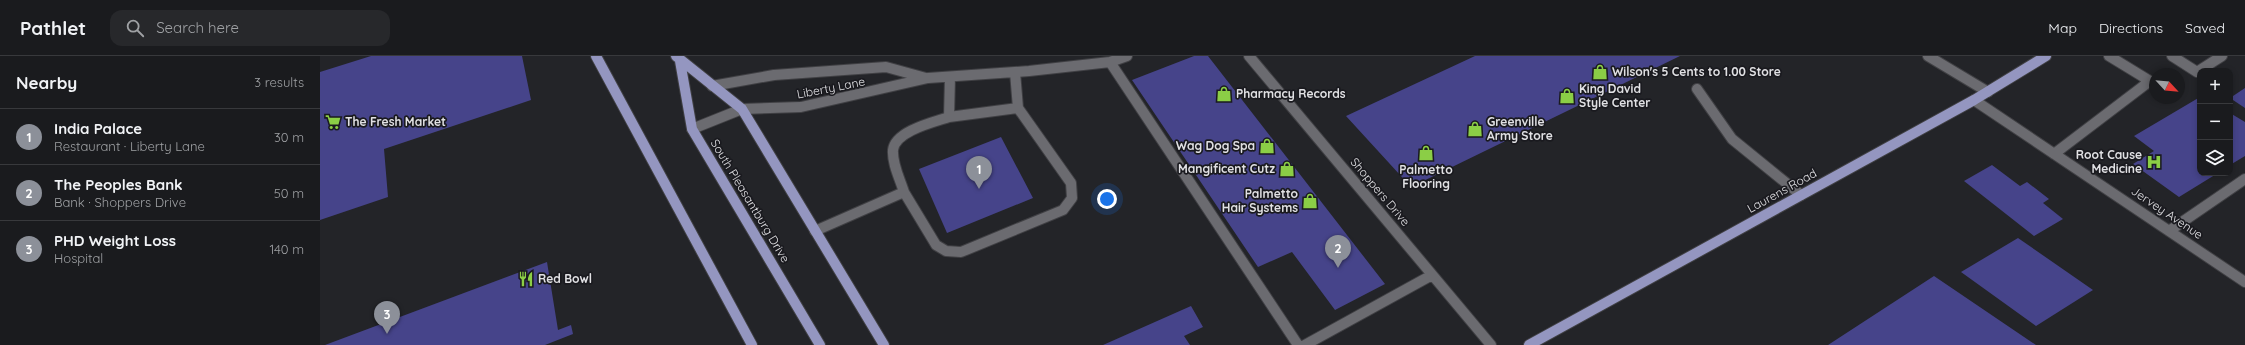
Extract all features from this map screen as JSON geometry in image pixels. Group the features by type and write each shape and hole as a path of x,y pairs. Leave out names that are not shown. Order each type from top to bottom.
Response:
{"main road":[{"path":"596,56 752,345"},
{"name":"Laurens Road","path":"1528,345 1974,100 2044,56"},
{"path":"678,58 742,108 884,345"},
{"name":"South Pleasantburg Drive","path":"678,58 692,129 820,345"}],"street":[{"name":"Liberty Lane","path":"692,129 742,108 801,107 928,78 1015,72 1110,62 1127,56"},
{"name":"Shoppers Drive","path":"1250,56 1491,345"},
{"path":"1928,56 1988,92"},
{"path":"2054,154 2150,81 2109,56"},
{"path":"2172,56 2197,72 2222,56"},
{"path":"1110,62 1298,345"},
{"name":"Liberty Lane","path":"712,86 774,75 886,67 928,78"},
{"path":"1015,72 1018,108 1071,183 1072,198 1063,210 961,252 946,251 936,245 904,192 893,149 897,139 912,130 949,117 1018,108"},
{"path":"949,117 950,77"},
{"path":"1697,89 1732,139 1801,195"},
{"name":"Jervey Avenue","path":"1974,100 2245,282"},
{"path":"2169,231 2245,179"},
{"path":"815,231 904,192"},
{"path":"1305,345 1432,274"}],"building":[{"path":"371,56 522,56 531,100 384,149 388,197 320,220 320,72"},
{"path":"1194,56 1208,56 1385,284 1335,310 1292,252 1258,267 1132,80"},
{"path":"1475,56 1680,56 1411,187 1346,116"},
{"path":"2245,88 2245,108 2233,100 2233,96"},
{"path":"2197,99 2197,176 2213,176 2179,197 2133,164 2154,151 2134,136"},
{"path":"2233,115 2245,122 2245,156 2233,163"},
{"path":"1001,137 1033,198 947,233 919,169"},
{"path":"1992,165 2020,186 2027,182 2049,199 2043,203 2063,219 2034,236 1964,181"},
{"path":"2018,238 2093,290 2036,326 1961,272"},
{"path":"547,262 558,330 571,325 573,334 545,345 325,345"},
{"path":"1934,276 2036,345 1828,345"},
{"path":"1191,306 1203,327 1184,336 1190,345 1103,345"}],"place":[{"name":"Wilson's 5 Cents to 1.00 Store","path":"1600,72"},
{"name":"Pharmacy Records","path":"1224,94"},
{"name":"King David Style Center","path":"1567,96"},
{"name":"The Fresh Market","path":"333,122"},
{"name":"Greenville Army Store","path":"1475,129"},
{"name":"Wag Dog Spa","path":"1267,146"},
{"name":"Palmetto Flooring","path":"1426,153"},
{"name":"Root Cause Medicine","path":"2154,162"},
{"name":"Mangificent Cutz","path":"1287,169"},
{"name":"India Palace","path":"979,189"},
{"name":"Palmetto Hair Systems","path":"1310,201"},
{"name":"The Peoples Bank","path":"1338,268"},
{"name":"Red Bowl","path":"526,279"},
{"name":"PHD Weight Loss","path":"387,334"}]}
